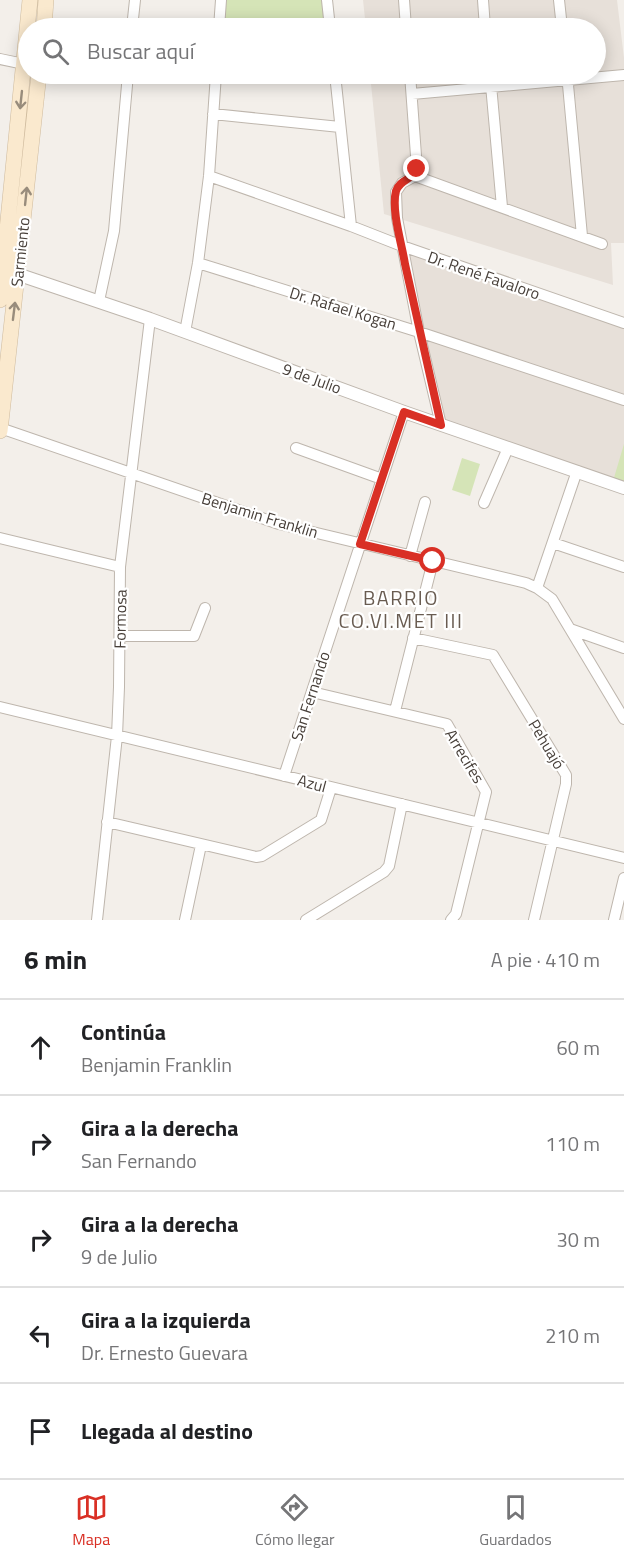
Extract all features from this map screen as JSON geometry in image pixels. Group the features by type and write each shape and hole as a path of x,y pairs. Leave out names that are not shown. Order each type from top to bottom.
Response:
{"main road":[{"name":"Sarmiento","path":"28,18 30,0"},
{"path":"45,18 46,0"},
{"name":"Sarmiento","path":"0,429 7,271 22,84"},
{"name":"Sarmiento","path":"0,300 7,271 37,84"}],"street":[{"path":"133,18 135,0"},
{"path":"220,18 221,0"},
{"path":"327,0 329,18"},
{"path":"404,0 405,18"},
{"path":"483,0 485,18"},
{"path":"559,0 561,18"},
{"path":"0,59 18,63"},
{"path":"606,75 624,75"},
{"path":"99,302 114,231 127,84"},
{"path":"184,332 198,263 209,176 215,84"},
{"path":"336,84 351,226"},
{"path":"411,84 417,169 415,176 402,183 396,192 397,218 441,425"},
{"path":"491,84 502,207"},
{"path":"412,94 512,84"},
{"path":"568,84 582,236"},
{"path":"213,114 340,128"},
{"name":"Dr. René Favaloro","path":"209,176 624,323"},
{"path":"415,176 602,244"},
{"name":"Dr. Rafael Kogan","path":"198,263 420,332 624,400"},
{"name":"9 de Julio","path":"7,271 150,319 404,412 624,488"},
{"name":"Formosa","path":"97,920 117,736 120,567 150,319"},
{"name":"San Fernando","path":"285,776 404,412"},
{"name":"Benjamin Franklin","path":"0,429 279,524 526,583 537,588"},
{"path":"296,448 382,479"},
{"path":"484,503 508,448"},
{"path":"577,471 537,588 552,599 624,719"},
{"path":"410,556 425,502"},
{"path":"0,538 120,567"},
{"path":"553,543 624,567"},
{"path":"395,711 433,561"},
{"path":"120,636 194,636 205,608"},
{"path":"570,629 624,648"},
{"name":"Pehuajó","path":"413,638 493,656 566,775 566,784 534,920"},
{"name":"Arrecifes","path":"312,692 447,724 486,792 456,914 451,920"},
{"name":"Azul","path":"0,707 624,858"},
{"path":"107,822 256,857 262,856 321,820 331,788"},
{"path":"306,920 384,872 389,866 402,804"},
{"path":"188,919 201,845"},
{"path":"614,920 624,878"}],"shaded area":[{"path":"363,0 617,0 624,58 624,243 611,243 613,285 384,214 371,84 606,84 606,18 365,18"},
{"path":"402,246 624,323 624,488 441,425"}],"green space":[{"path":"221,0 327,0 329,18 220,18"},
{"path":"624,444 624,485 613,481"},
{"path":"462,458 480,464 470,496 452,490"}],"district":[{"name":"BARRIO CO.VI.MET III","path":"401,608"}],"route":[{"path":"417,169 415,176 402,183 395,197 397,218 420,332 441,425 404,412 360,544 433,561"}]}
